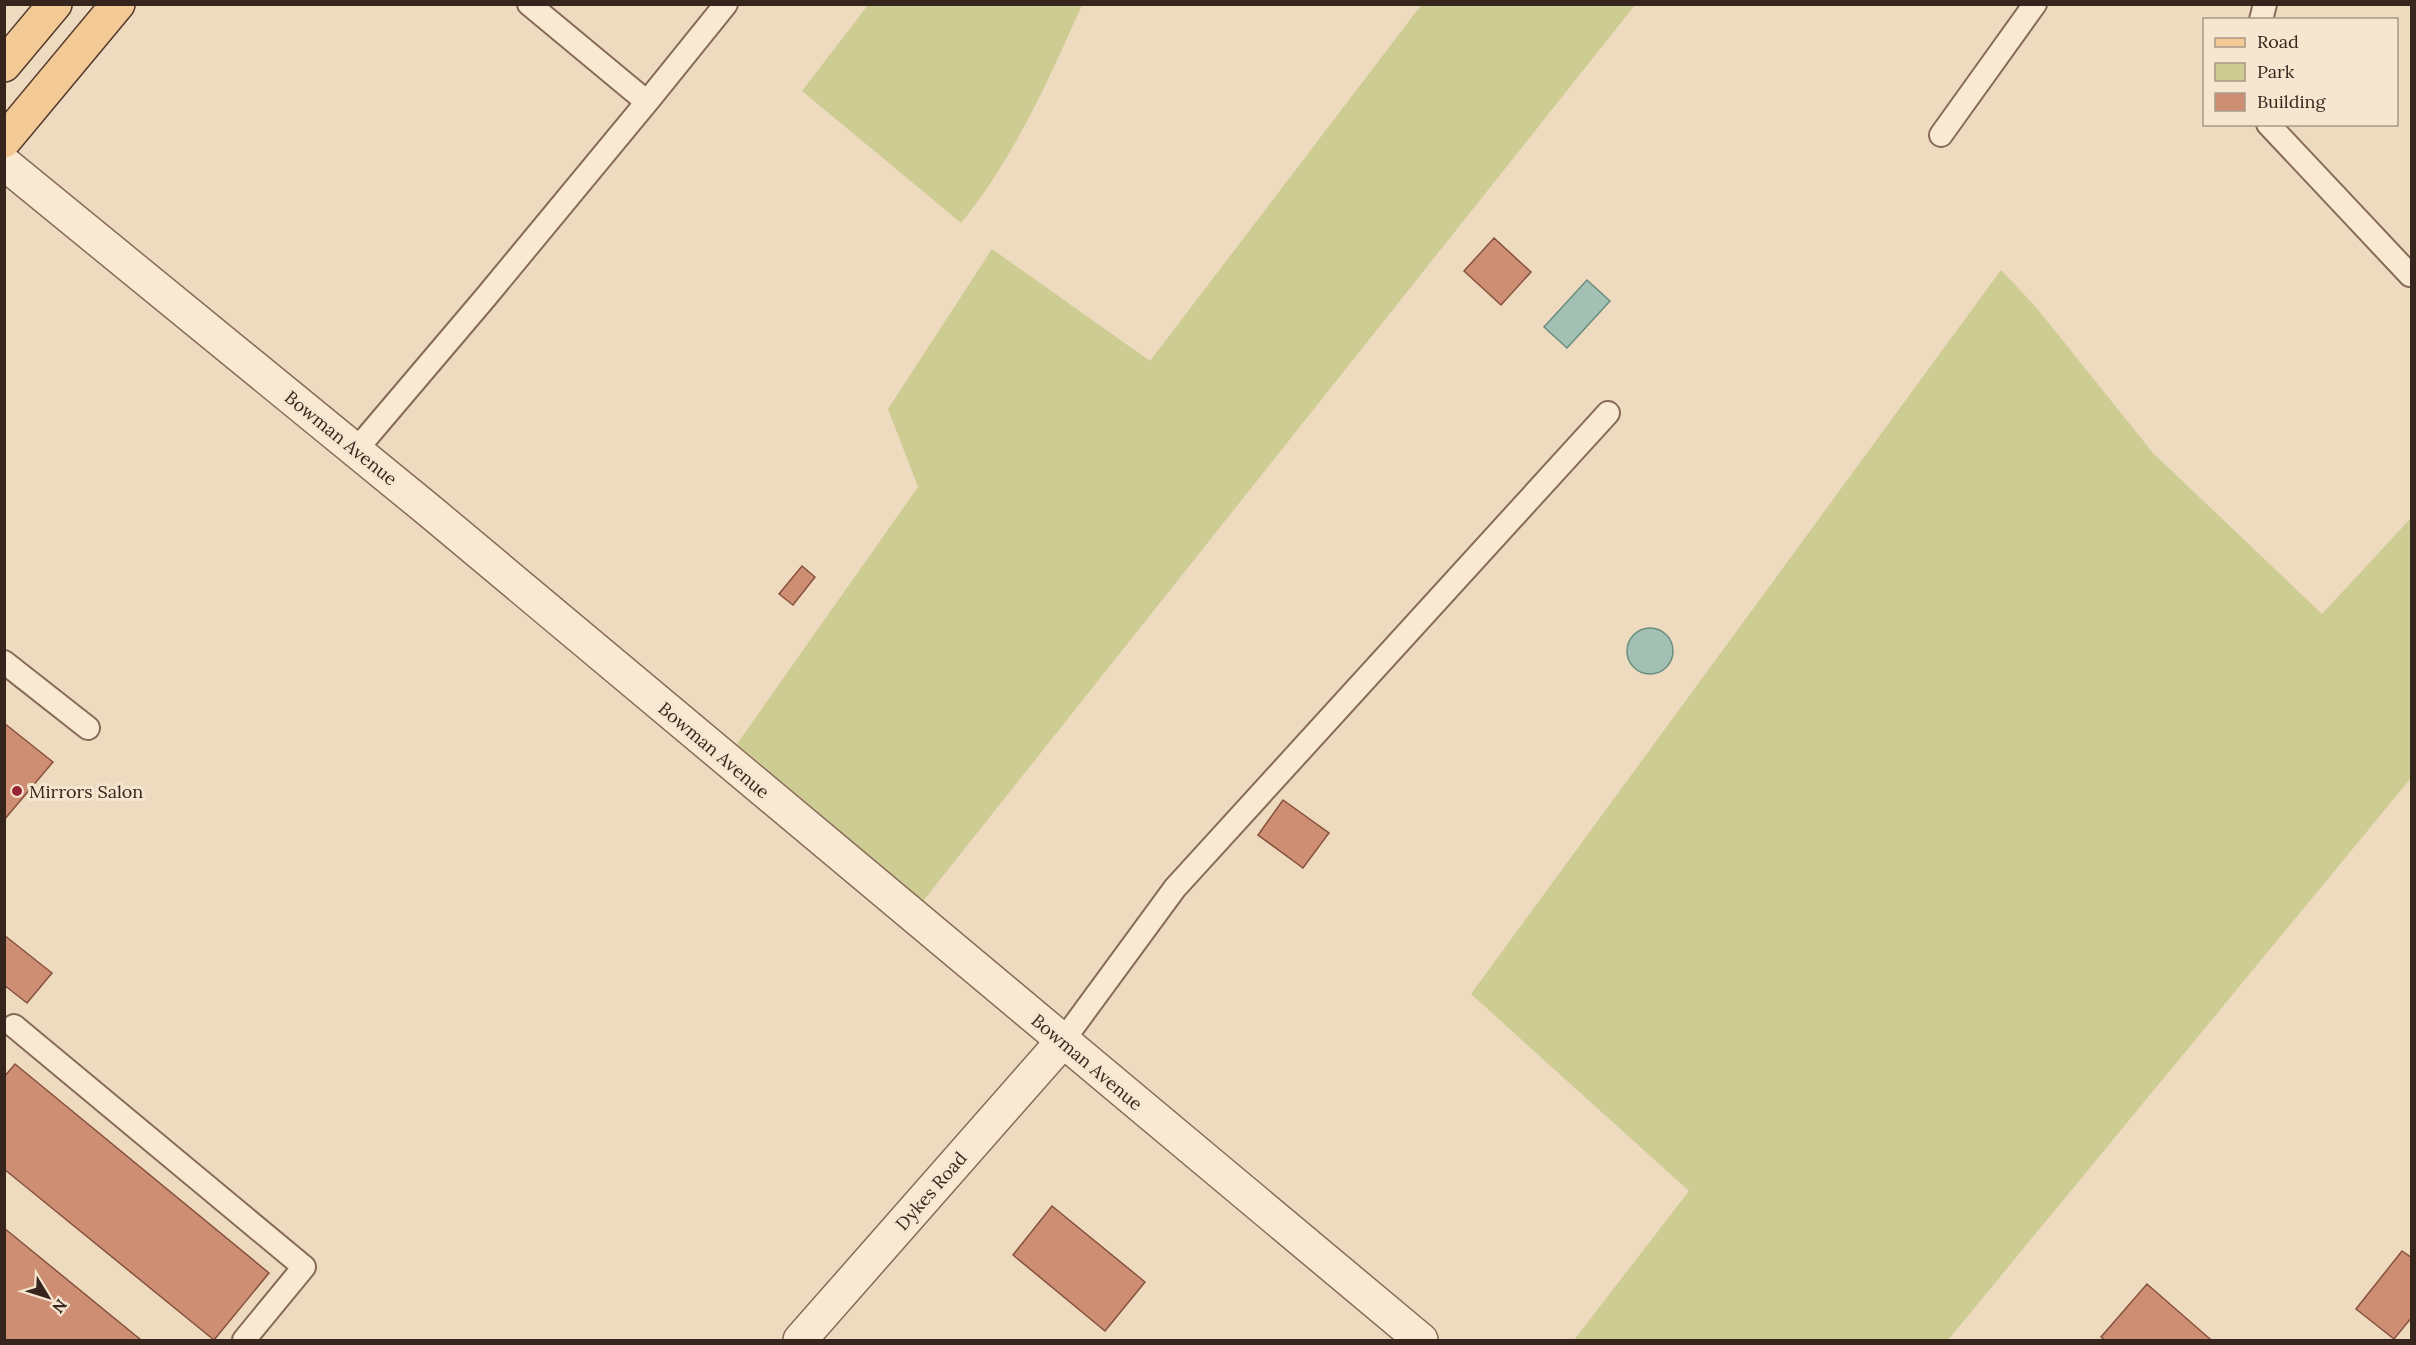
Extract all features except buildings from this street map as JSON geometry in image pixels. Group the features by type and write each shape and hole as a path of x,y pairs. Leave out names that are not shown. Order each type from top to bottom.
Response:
{"main road":[{"path":"4,64 55,4"},
{"path":"4,141 118,4"}],"street":[{"name":"Bowman Avenue","path":"4,163 356,450 1419,1340"},
{"name":"Dykes Road","path":"800,1341 1062,1042"}],"lane":[{"path":"529,4 646,102"},
{"path":"356,450 485,298 726,4"},
{"path":"1941,135 2035,4"},
{"path":"2270,126 2410,275"},
{"path":"1062,1042 1175,888 1608,413"},
{"path":"4,662 88,728"},
{"path":"8,1027 304,1267 244,1341"}],"green space":[{"path":"1422,4 1635,5 923,901 737,744 918,487 888,409 992,249 1150,361"},
{"path":"868,5 1082,5 1029,118 997,172 961,223 802,91"},
{"path":"2001,270 2035,306 2153,453 2322,614 2411,518 2411,778 1948,1340 1574,1340 1689,1191 1471,994"}],"shaded area":[{"path":"1587,280 1610,301 1567,348 1544,327"},
{"path":"1650,628 1666,635 1673,651 1666,667 1650,674 1634,667 1627,651 1634,635"}],"place":[{"name":"Mirrors Salon","path":"17,791"}]}
